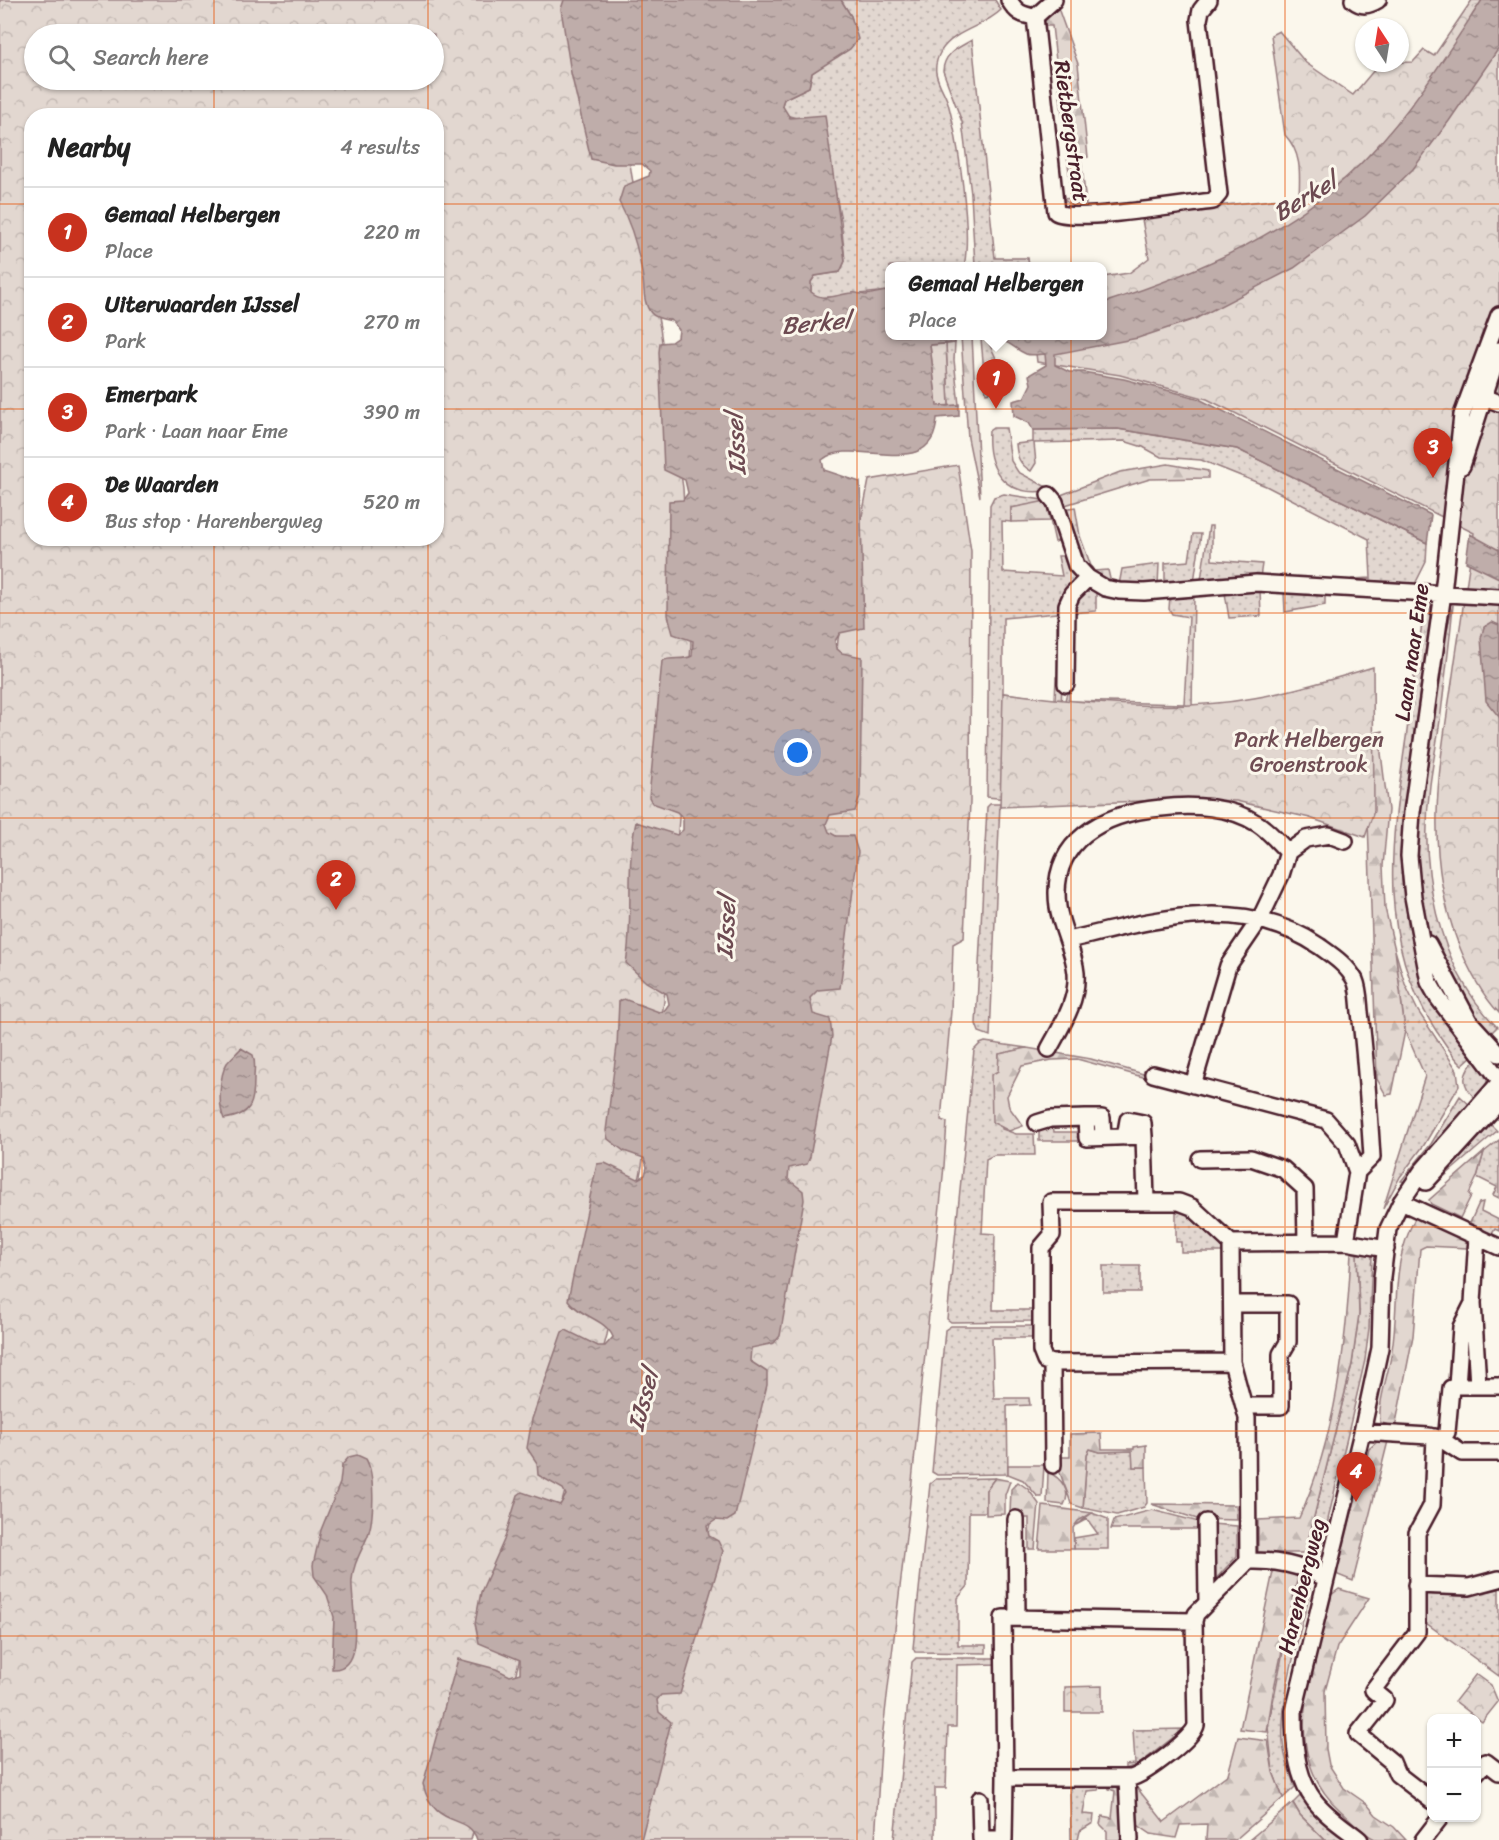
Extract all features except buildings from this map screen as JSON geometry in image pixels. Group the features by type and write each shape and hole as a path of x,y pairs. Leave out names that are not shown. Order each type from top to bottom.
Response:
{"street":[{"path":"1009,0 1023,15 1035,17 1054,0"},
{"name":"Rietbergstraat","path":"1035,17 1056,212 1062,216 1100,214 1213,201 1219,194 1199,20 1201,10 1209,0"},
{"path":"1353,0 1360,5 1369,6 1378,0"},
{"name":"Laan naar Eme","path":"1488,379 1499,315"},
{"name":"Laan naar Eme","path":"1499,350 1488,379 1476,393 1456,486 1411,823 1409,856 1429,982 1438,998 1499,1081"},
{"path":"1476,393 1499,403"},
{"path":"1049,495 1059,512 1076,565 1088,578 1105,588 1132,592 1256,583 1499,597"},
{"path":"1066,684 1067,605 1072,594 1088,578"},
{"path":"1049,1049 1072,1005 1076,973 1069,940 1058,907 1058,873 1078,838 1100,823 1120,814 1179,806 1229,811 1258,824 1288,852"},
{"path":"1193,1085 1228,966 1260,919 1281,875 1288,852 1306,839 1329,834 1345,842"},
{"path":"1069,940 1139,923 1210,913 1260,919 1303,935 1341,961 1356,981 1364,1039 1372,1157 1357,1172"},
{"name":"Laan naar Eme","path":"1420,931 1469,1022 1499,1054"},
{"path":"1153,1074 1326,1119 1347,1143 1357,1172 1346,1242"},
{"name":"Harenbergweg","path":"1360,1840 1314,1800 1299,1767 1294,1743 1294,1711 1362,1432 1380,1348 1382,1277 1386,1249 1422,1171 1499,1081"},
{"name":"Harenbergweg","path":"1405,1204 1499,1102"},
{"path":"1037,1123 1050,1119 1086,1118 1087,1138 1144,1136 1146,1202"},
{"path":"1200,1159 1251,1158 1283,1169 1305,1190 1306,1242"},
{"path":"1232,1362 1052,1363 1045,1361 1041,1351 1041,1248 1052,1235 1052,1202 1184,1202 1231,1243 1346,1242 1386,1249"},
{"path":"1405,1204 1499,1247"},
{"path":"1477,1236 1473,1303 1478,1385"},
{"path":"1231,1243 1232,1362 1245,1406 1248,1561"},
{"path":"1457,1386 1461,1327 1473,1303"},
{"path":"1232,1304 1288,1304 1288,1342 1281,1354 1281,1406 1245,1406"},
{"path":"1052,1363 1053,1465"},
{"path":"1427,1798 1397,1774 1392,1762 1358,1734 1385,1700 1373,1690 1417,1632 1417,1533 1432,1505 1439,1438 1447,1432 1451,1388 1478,1385 1499,1386"},
{"path":"1362,1432 1439,1438 1462,1453 1499,1453"},
{"path":"1016,1519 1017,1618"},
{"path":"1206,1522 1207,1602"},
{"path":"1005,1778 1127,1779 1142,1773 1196,1729 1194,1621 1196,1614 1207,1602 1248,1561 1277,1560 1306,1568 1325,1578"},
{"path":"1416,1585 1469,1587 1499,1579"},
{"path":"980,1799 981,1839 1004,1840 1003,1618 1194,1621"},
{"path":"1481,1768 1486,1762 1499,1772"},
{"path":"1127,1779 1131,1839"},
{"path":"1423,1840 1437,1822"}],"green space":[{"path":"0,0 606,0 632,177 660,328 683,488 691,644 679,819 664,1001 642,1166 607,1335 471,1840 0,1840"},
{"path":"841,0 995,0 1001,10 986,21 953,38 940,54 936,65 937,77 948,103 960,161 965,208 964,262 885,262 885,291 819,298 811,292 811,282 815,276 840,272 845,261 841,220 829,160 796,118 786,115 782,105 784,99 809,87 812,73 857,39 851,16"},
{"path":"1472,0 1499,0 1499,1013 1475,980 1458,943 1447,910 1437,845 1442,748 1474,533 1207,399 1120,375 1037,362 1034,340 1107,340 1107,276 1129,273 1149,258 1141,214 1299,197 1299,164 1291,142 1285,135 1271,35 1279,31 1306,63 1353,95 1372,72 1409,72 1409,62 1413,62 1424,50 1434,56"},
{"path":"1058,8 1078,64 1088,157 1081,158 1086,204 1071,205 1063,199 1072,198 1052,26 1045,26 1045,20"},
{"path":"972,40 995,258 1028,258 1028,262 975,262 971,194 962,122 943,71 949,55"},
{"path":"961,340 972,340 980,497 968,438"},
{"path":"981,340 987,340 995,356 1004,390 986,393"},
{"path":"955,343 954,360 959,405 949,406 946,344"},
{"path":"946,344 949,406 937,407 930,345"},
{"path":"993,428 1006,428 1011,461 1018,472 1052,490 1037,492 1023,490 1003,480 991,459 989,431"},
{"path":"1118,429 1237,449 1427,543 1426,562 1413,588 1352,583 1352,579 1371,578 1369,539 1266,486 1201,460 1161,457 1143,447 1124,441 1034,443 1036,463 1031,471 1021,463 1017,453 1016,444 1033,442 1033,430"},
{"path":"1168,464 1208,471 1208,478 1150,479 1065,505 1061,495 1120,472"},
{"path":"958,465 971,551 970,802 964,938 953,944 951,1011 941,1120 947,1122 944,1166 909,1511 881,1747 875,1840 623,1840 657,1699 709,1528 750,1353 788,1172 810,999 838,639 869,480"},
{"path":"1004,494 1049,501 1061,540 1055,542 1046,502 1011,508 1011,522 1002,521 1003,572 1062,576 1058,556 1066,556 1079,576 1062,637 1057,638 1057,613 1003,618 1003,693 1055,700 1056,677 1062,680 1061,710 1008,799 987,797 990,505 994,497"},
{"path":"1046,501 1050,521 1011,522 1011,508"},
{"path":"1075,507 1080,536 1091,566 1094,571 1108,570 1111,583 1085,570 1068,512 1063,509"},
{"path":"1209,526 1212,526 1212,560 1262,564 1260,577 1201,580"},
{"path":"1193,534 1201,534 1194,582 1165,583 1165,563 1189,561"},
{"path":"1159,564 1158,585 1119,585 1122,569"},
{"path":"1087,586 1096,590 1096,611 1071,613 1070,605"},
{"path":"1288,589 1291,593 1325,594 1325,605 1285,612 1284,592"},
{"path":"1260,590 1261,616 1229,618 1225,593"},
{"path":"1172,595 1175,597 1194,595 1192,707 1064,704 1069,685 1069,701 1184,704 1189,617 1172,614 1169,609"},
{"path":"1421,597 1430,602 1431,610 1402,822 1402,880 1408,923 1419,963 1473,1055 1462,1065 1437,1032 1417,996 1404,960 1396,923 1393,848 1401,770 1424,613"},
{"path":"1453,605 1430,785 1427,849 1436,914 1446,945 1459,975 1476,1002 1497,1027 1488,1036 1479,1027 1431,940 1419,892 1417,867 1419,804 1443,644"},
{"name":"Park Helbergen Groenstrook","path":"1373,667 1374,811 1365,837 1310,818 1236,801 1190,799 1000,807 1003,693 1128,705 1223,703 1269,695"},
{"path":"1383,731 1381,753 1388,810 1383,866 1385,908 1395,950 1405,1031 1392,1094 1386,1095 1377,1079 1365,735"},
{"path":"990,804 1000,804 990,1036 979,1032 976,1024 987,807"},
{"path":"1395,950 1405,984 1418,1011 1457,1070 1459,1086 1424,1145 1400,1177 1383,1209 1425,1076 1405,1031"},
{"path":"985,1042 1027,1048 999,1054 1002,1129 1016,1134 1034,1134 1035,1155 994,1155 986,1159 982,1233 995,1234 993,1310 1034,1310 1034,1321 951,1322 947,1319 974,1050"},
{"path":"1027,1048 1091,1059 1161,1079 1161,1082 1077,1059 1052,1060 1022,1066 1007,1096 1009,1107 1023,1126 1009,1131 992,1122 991,1075 998,1071 999,1054"},
{"path":"1476,1059 1486,1075 1487,1083 1476,1099 1467,1089 1465,1079 1468,1069"},
{"path":"1460,1096 1472,1107 1406,1182 1401,1181 1431,1144"},
{"path":"1486,1120 1497,1131 1439,1181 1424,1190"},
{"path":"1053,1124 1054,1132 1078,1132 1078,1124 1085,1141 1039,1141 1039,1126"},
{"path":"1499,1140 1499,1198 1493,1195 1497,1187 1477,1177 1484,1152"},
{"path":"1484,1152 1477,1177 1469,1194 1471,1196 1460,1218 1431,1204 1429,1200"},
{"path":"1483,1202 1481,1211 1499,1220 1499,1231 1495,1229 1492,1234 1470,1223 1479,1203"},
{"path":"1176,1211 1186,1214 1221,1245 1223,1252 1181,1252 1181,1242 1176,1242"},
{"path":"1416,1216 1468,1241 1467,1248 1426,1246 1420,1249 1413,1336 1395,1428 1380,1422 1380,1413 1392,1350 1399,1267 1402,1251"},
{"path":"1351,1252 1357,1254 1359,1314 1352,1364 1305,1553 1258,1553 1258,1520 1299,1518 1322,1455 1331,1422 1343,1353"},
{"path":"1357,1254 1371,1254 1372,1257 1369,1328 1365,1360 1320,1554 1305,1553 1352,1364 1359,1314"},
{"path":"1103,1266 1140,1266 1140,1292 1103,1292"},
{"path":"951,1326 1034,1326 1034,1338 992,1338 994,1398 1029,1398 1030,1405 1007,1406 1008,1474 937,1475 932,1472 945,1330"},
{"path":"1101,1433 1102,1449 1134,1449 1134,1447 1146,1445 1146,1467 1133,1467 1132,1451 1100,1452 1090,1449 1087,1454 1083,1508 1071,1504 1057,1457 1070,1457 1070,1434"},
{"path":"1378,1441 1388,1441 1353,1581 1338,1575 1336,1571 1369,1449"},
{"path":"1090,1449 1100,1452 1133,1451 1133,1467 1146,1467 1147,1503 1144,1507 1117,1515 1083,1508 1087,1454"},
{"path":"1008,1465 1044,1465 1042,1497 1038,1497 1023,1480 1008,1474"},
{"path":"1048,1472 1057,1478 1066,1490 1064,1505 1047,1503"},
{"path":"995,1478 986,1490 986,1512 969,1512 968,1586 958,1598 958,1645 986,1645 986,1653 915,1652 913,1648 930,1484 936,1479"},
{"path":"995,1478 1010,1481 1005,1495 1005,1514 986,1515 986,1490"},
{"path":"1018,1482 1028,1489 1039,1504 1035,1549 1029,1549 1029,1518 1021,1518 1021,1514 1010,1514 1011,1489"},
{"path":"1151,1504 1236,1505 1237,1520 1197,1519"},
{"path":"1043,1506 1092,1513 1078,1521 1073,1528 1074,1549 1039,1549"},
{"path":"1152,1510 1203,1523 1203,1529 1111,1529 1114,1520"},
{"path":"1092,1513 1108,1519 1108,1549 1074,1549 1074,1538 1098,1534 1087,1519 1076,1525"},
{"path":"1211,1524 1237,1526 1237,1556 1212,1583"},
{"path":"1274,1567 1298,1576 1267,1732 1240,1729"},
{"path":"1298,1576 1309,1584 1310,1592 1284,1705 1284,1748 1295,1787 1283,1798 1273,1772 1268,1727"},
{"path":"1339,1589 1369,1598 1337,1647 1325,1691 1326,1749 1329,1765 1344,1788 1367,1804 1376,1815 1394,1827 1406,1840 1378,1840 1364,1832 1322,1789 1310,1764 1305,1737 1305,1709 1309,1681 1330,1596"},
{"path":"1499,1589 1499,1676 1426,1623 1420,1594 1465,1596"},
{"path":"916,1658 997,1658 997,1664 957,1665 956,1727 948,1727 946,1788 935,1788 935,1840 894,1840 912,1662"},
{"path":"1476,1674 1491,1685 1498,1702 1482,1722 1481,1714 1472,1714 1455,1701"},
{"path":"1102,1686 1102,1712 1065,1712 1065,1687"},
{"path":"1184,1729 1138,1765 1125,1769 1125,1765 1135,1764 1133,1730"},
{"path":"1238,1737 1268,1741 1273,1772 1283,1798 1235,1840 1206,1840 1207,1824 1180,1825 1176,1838 1151,1834 1135,1823 1134,1784 1164,1822 1228,1774"},
{"path":"1070,1784 1101,1784 1098,1790 1087,1791 1083,1814 1094,1815 1093,1823 1080,1831 1078,1840 1071,1840"},
{"path":"1108,1784 1123,1784 1125,1840 1107,1840 1107,1831 1100,1824 1102,1816 1112,1818 1115,1791 1109,1789"},
{"path":"1300,1796 1347,1840 1325,1840 1300,1815 1293,1803"},
{"path":"1293,1803 1300,1815 1325,1840 1249,1840"}],"water":[{"path":"564,0 841,0 851,16 858,39 850,49 812,73 809,87 784,99 782,105 790,118 825,115 845,261 840,272 815,276 811,282 811,292 826,297 854,293 866,295 885,291 885,340 955,340 955,343 930,345 937,406 959,405 959,416 937,418 932,438 922,449 907,454 835,453 822,460 824,470 860,482 864,628 840,633 835,641 836,648 842,653 862,657 860,796 855,811 830,815 826,824 829,832 836,836 853,836 858,852 840,988 818,990 810,998 813,1014 830,1019 832,1036 810,1157 807,1164 789,1168 788,1179 803,1191 804,1200 780,1336 774,1343 751,1348 750,1361 767,1372 767,1385 735,1516 727,1521 716,1520 707,1526 709,1536 718,1541 723,1551 680,1694 661,1695 657,1700 659,1712 671,1722 641,1840 477,1840 473,1831 467,1826 435,1809 428,1799 423,1784 458,1659 496,1669 510,1676 520,1673 520,1660 479,1643 475,1623 481,1592 504,1540 518,1495 522,1492 560,1505 566,1495 563,1489 538,1475 537,1463 527,1448 532,1419 562,1332 566,1330 598,1346 605,1346 613,1337 605,1326 573,1306 568,1300 597,1164 605,1163 638,1179 645,1175 647,1167 644,1158 624,1151 608,1139 606,1131 617,1046 619,1001 624,999 659,1012 664,1011 669,1004 667,994 646,982 626,963 631,857 636,822 677,835 683,830 683,818 677,812 652,803 649,797 662,661 692,656 693,641 673,634 668,615 669,501 683,500 688,493 685,480 664,470 659,352 660,343 671,342 678,337 679,330 672,321 655,316 648,309 636,245 619,202 624,186 649,176 650,171 642,164 614,164 591,159 571,73 561,9"},
{"path":"1482,0 1499,0 1499,48 1413,169 1365,216 1294,268 1195,319 1138,338 1055,354 1055,365 1069,372 1124,379 1197,398 1431,515 1427,543 1237,449 1118,429 1033,430 1029,423 1014,416 1013,401 1024,398 1031,384 1029,375 1046,365 1045,354 1026,354 998,340 1107,340 1107,302 1211,262 1280,226 1312,205 1342,181 1386,137 1429,80"},
{"path":"1470,534 1499,550 1499,578 1466,562"},
{"path":"1492,622 1499,625 1499,717 1486,701 1481,638 1484,627"},
{"path":"241,1048 254,1058 252,1101 246,1111 224,1119 220,1099 222,1075 227,1063"},
{"path":"357,1455 366,1459 371,1474 372,1516 369,1532 356,1561 352,1580 354,1647 350,1659 343,1667 332,1669 334,1617 327,1595 314,1576 313,1565 321,1530 340,1483 342,1465 349,1457"}],"place":[{"name":"Gemaal Helbergen","path":"996,409"},
{"name":"Emerpark","path":"1433,478"},
{"name":"Uiterwaarden IJssel","path":"336,910"},
{"name":"De Waarden","path":"1356,1502"}],"water label":[{"name":"Berkel","path":"1305,197"},
{"name":"Berkel","path":"816,323"},
{"name":"IJssel","path":"736,444"},
{"name":"IJssel","path":"726,927"},
{"name":"IJssel","path":"643,1400"}]}
